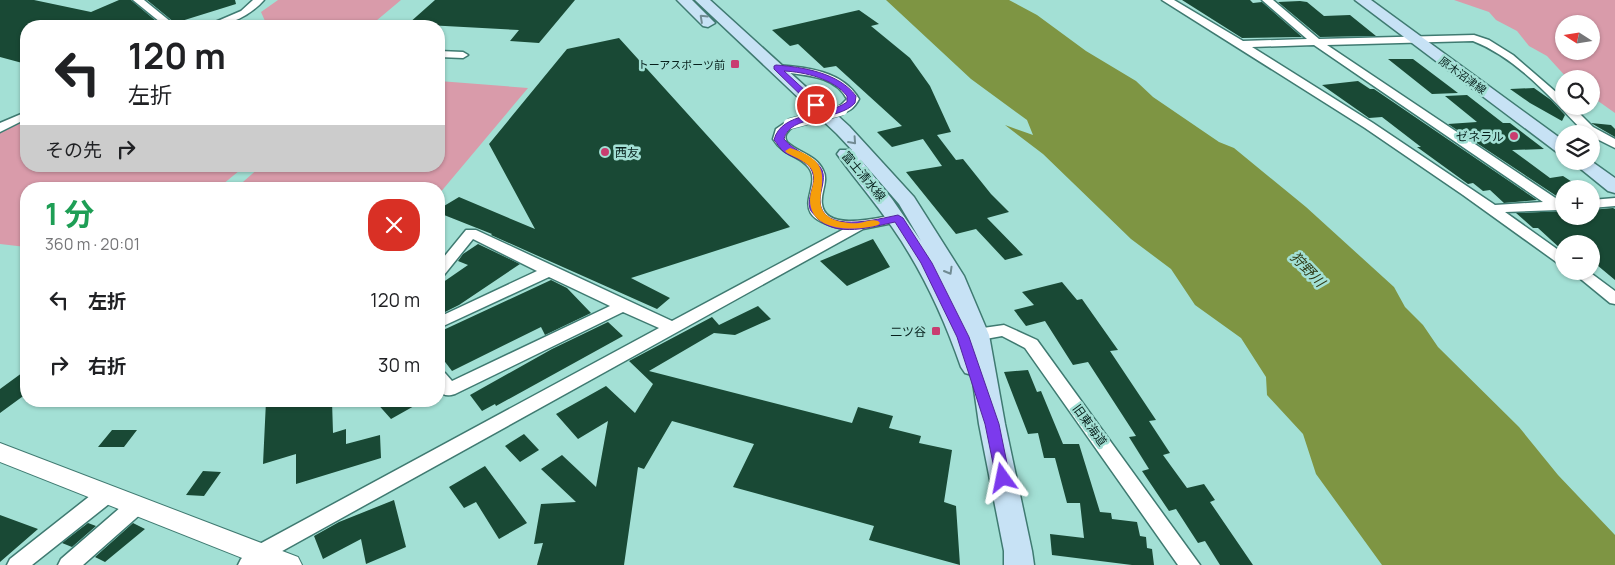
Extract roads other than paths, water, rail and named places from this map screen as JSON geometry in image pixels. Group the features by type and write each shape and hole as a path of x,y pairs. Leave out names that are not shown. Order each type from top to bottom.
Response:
{"main road":[{"name":"富士清水線","path":"684,0 828,133 898,218 971,336"},
{"name":"富士清水線","path":"702,0 843,130 907,201 953,276 971,336 992,424 1018,551 1019,565"},
{"name":"原木沼津線","path":"1362,0 1555,132"},
{"name":"原木沼津線","path":"1373,0 1555,142"},
{"path":"1600,165 1615,176"},
{"path":"1592,170 1615,187"}],"street":[{"path":"138,0 164,20"},
{"path":"226,20 244,13 260,0"},
{"path":"1167,0 1242,44 1360,118 1494,209 1555,254"},
{"path":"1267,0 1316,42 1555,201"},
{"path":"1242,44 1474,38 1486,41 1538,81 1555,97"},
{"path":"445,54 463,55"},
{"path":"776,68 797,69 830,79 846,88 853,99 842,110 789,124 780,132 779,140 787,150 810,162 817,170 818,185 815,197 815,210 826,220 841,225 859,226 898,218"},
{"path":"1573,115 1589,130 1615,144"},
{"path":"0,128 20,118"},
{"path":"1600,203 1615,202"},
{"path":"1494,209 1555,205"},
{"path":"254,560 859,226"},
{"path":"445,265 471,233 552,270 623,306 674,328"},
{"path":"445,320 552,270"},
{"path":"1590,280 1615,299"},
{"path":"445,385 449,390 623,306"},
{"name":"旧東海道","path":"971,336 1004,330 1031,344 1190,565"},
{"path":"0,452 136,506 254,560 289,565"},
{"path":"17,565 107,494"},
{"path":"68,565 136,506"}],"water":[{"name":"狩野川","path":"886,0 1009,0 1037,15 1086,51 1136,81 1153,97 1219,142 1234,148 1306,207 1394,287 1405,307 1423,325 1438,347 1519,427 1558,475 1615,535 1615,565 1382,565 1316,474 1303,434 1267,395 1266,377 1241,338 1195,305 1171,269 1131,239 1043,154 1005,125 1033,135 1027,120 971,79"}],"place":[{"name":"トーアスポーツ前","path":"735,64"},
{"name":"ゼネラル","path":"1514,136"},
{"name":"西友","path":"605,152"},
{"name":"二ツ谷","path":"936,331"}]}
